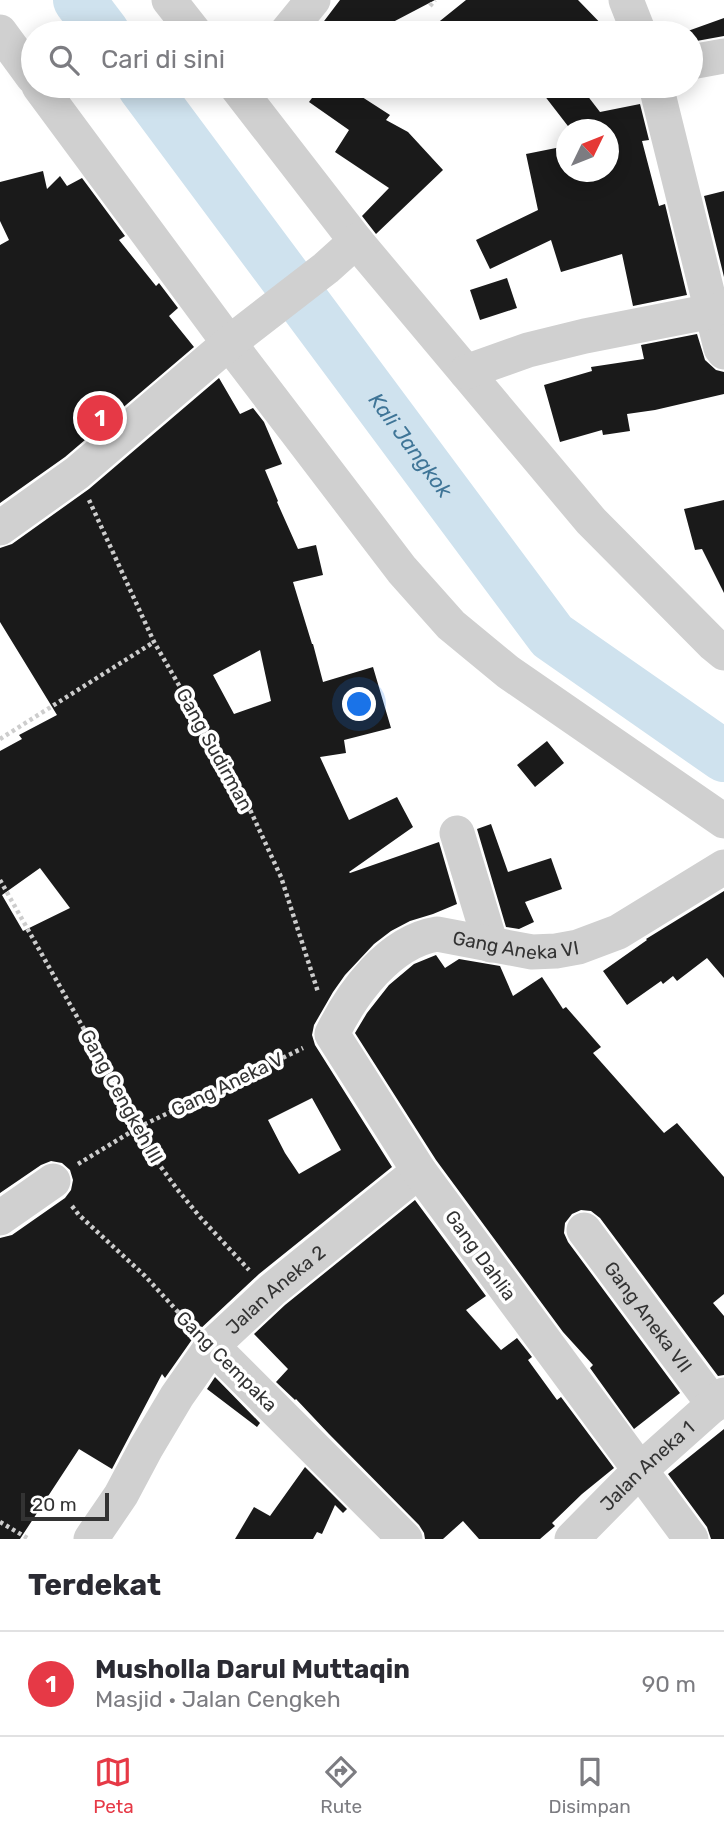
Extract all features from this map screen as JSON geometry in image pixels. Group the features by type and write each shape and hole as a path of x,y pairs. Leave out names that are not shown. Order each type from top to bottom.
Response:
{"street":[{"path":"169,0 186,21"},
{"path":"296,21 313,0"},
{"path":"626,0 634,21"},
{"path":"0,32 21,61"},
{"path":"703,60 724,56"},
{"path":"48,98 237,338 402,570 451,625 508,672 724,821"},
{"path":"248,98 356,241 592,522 724,653"},
{"path":"659,98 724,352"},
{"path":"0,528 77,473 356,241"},
{"path":"466,372 528,350 712,311"},
{"path":"457,833 491,944"},
{"name":"Gang Aneka VI","path":"332,1034 344,1009 367,980 403,946 424,936 437,934 531,952 578,947 618,932 724,867"},
{"name":"Gang Dahlia","path":"332,1034 419,1171 691,1539"},
{"name":"Jalan Aneka 2","path":"91,1539 121,1495 177,1396 212,1346 272,1290 419,1171"},
{"path":"0,1218 53,1181"},
{"name":"Gang Aneka VII","path":"584,1230 719,1400"},
{"name":"Gang Cempaka","path":"212,1346 405,1539"},
{"name":"Jalan Aneka 1","path":"572,1539 640,1470 719,1400"}],"path":[{"path":"430,6 435,0"},
{"name":"Gang Sudirman","path":"77,473 155,642 246,801 276,866 332,1034"},
{"path":"0,739 155,642"},
{"name":"Gang Cengkeh III","path":"0,880 158,1163 221,1241 272,1290"},
{"name":"Gang Aneka V","path":"53,1181 139,1127 332,1034"},
{"name":"Gang Cempaka","path":"53,1181 79,1215 145,1276 212,1346"},
{"path":"0,1522 29,1539"}],"building":[{"path":"340,0 435,0 395,21 324,21"},
{"path":"466,0 578,0 598,21 440,21"},
{"path":"724,18 724,36 703,40 703,26"},
{"path":"312,98 364,98 390,115 386,120 408,132 443,170 376,234 362,216 389,188 335,152 349,130 309,102"},
{"path":"546,98 589,98 600,112 640,104 649,140 642,141 659,206 665,204 687,295 633,306 622,254 561,272 551,240 490,269 476,240 538,210 526,154 556,148 556,182 619,182 619,119 562,119"},
{"path":"43,171 47,189 60,176 67,186 82,178 125,236 119,240 156,286 159,283 178,308 169,316 194,347 65,457 0,503 0,245 9,240 0,221 0,182"},
{"path":"724,191 724,277 704,196"},
{"path":"507,278 517,308 480,320 470,290"},
{"path":"697,334 705,360 716,370 724,372 724,394 627,414 630,431 603,435 602,430 560,442 544,385 592,371 591,367 644,359 641,345"},
{"path":"219,378 240,414 253,408 264,422 282,464 265,470 298,549 316,545 323,575 293,582 323,682 373,667 391,728 344,740 346,753 320,757 349,820 397,797 413,827 349,872 439,842 457,904 410,921 374,944 345,975 314,1025 312,1035 315,1045 392,1167 259,1274 198,1331 165,1378 162,1374 112,1469 79,1449 20,1539 0,1539 0,1238 12,1235 65,1198 71,1190 73,1180 70,1170 62,1163 51,1161 0,1193 0,751 22,739 19,735 57,715 0,622 0,548 12,544 89,489","holes":["260,650 271,701 234,714 213,675","40,868 70,908 23,931 2,895","312,1098 341,1150 299,1174 268,1120"]},
{"path":"724,500 724,593 702,549 695,550 684,509"},
{"path":"547,741 564,763 535,787 517,765"},
{"path":"491,824 508,872 551,858 562,889 525,902 534,922 519,929 506,927 477,829"},
{"path":"724,891 724,978 707,958 677,981 673,976 663,984 661,981 627,1005 603,971 646,939"},
{"path":"436,955 445,968 459,959 500,966 513,996 542,977 563,1009 566,1007 601,1047 593,1053 664,1133 677,1123 724,1177 724,1294 713,1303 724,1316 724,1375 718,1376 600,1218 591,1211 581,1210 572,1214 565,1223 564,1233 568,1242 680,1393 634,1429 590,1368 593,1365 563,1332 436,1160 355,1033 389,985 414,964"},
{"path":"415,1200 486,1296 466,1310 501,1350 517,1338 532,1357 528,1360 557,1400 561,1397 614,1468 582,1494 552,1523 555,1526 540,1539 479,1539 463,1521 443,1539 425,1539 419,1525 296,1399 276,1382 288,1369 254,1334 285,1305"},
{"path":"215,1377 260,1423 257,1427 207,1389"},
{"path":"724,1429 724,1539 711,1539 707,1527 668,1474"},
{"path":"305,1467 347,1509 343,1513 335,1505 322,1534 317,1532 313,1539 235,1539 254,1507 270,1516"}],"waterway":[{"name":"Kali Jangkok","path":"79,0 95,21"},
{"name":"Kali Jangkok","path":"152,98 552,636 724,756"}],"place":[{"name":"Musholla Darul Muttaqin","path":"100,418"}]}
